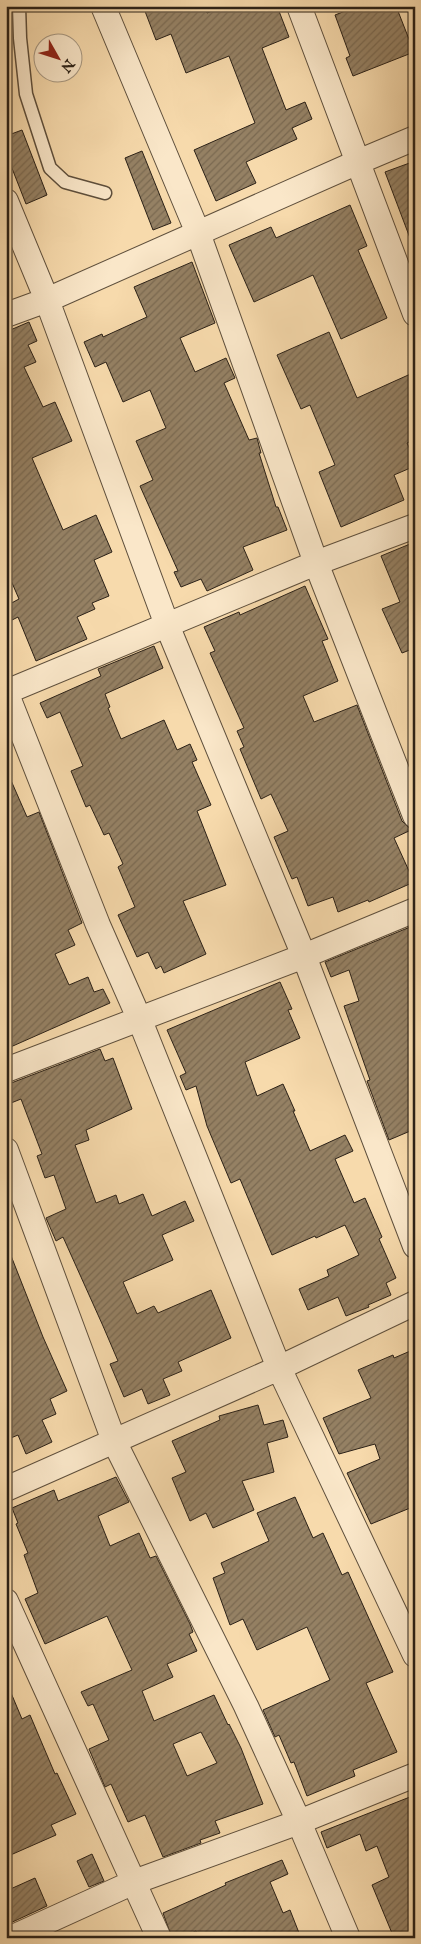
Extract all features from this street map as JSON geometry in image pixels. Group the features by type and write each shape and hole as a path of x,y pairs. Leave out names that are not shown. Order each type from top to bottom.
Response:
{"street":[{"path":"103,6 198,234 316,563 415,816"},
{"path":"300,6 415,314"},
{"path":"6,315 47,300 415,138"},
{"path":"6,201 47,300 167,625 304,956 415,1246"},
{"path":"415,526 316,563 6,692 98,925 139,1018 279,1368 415,1655"},
{"path":"6,1070 304,956 415,910"},
{"path":"6,1150 114,1441 246,1706 300,1822 348,1938"},
{"path":"6,1489 279,1368 415,1304"},
{"path":"6,1601 159,1938"},
{"path":"11,1938 134,1882 300,1822 415,1775"}],"lane":[{"path":"19,6 20,38 26,94 50,168 65,182 105,193"}],"building":[{"path":"143,6 205,6 207,13 224,6 277,6 289,37 262,48 286,110 305,102 312,119 292,128 297,139 246,162 256,183 216,201 194,150 255,123 229,56 186,73 171,34 156,40"},
{"path":"358,6 396,6 414,52 353,76 346,58 350,56 335,15"},
{"path":"22,130 47,195 26,204 6,153 6,136"},
{"path":"142,151 171,223 153,230 125,158"},
{"path":"415,161 415,245 413,246 385,172"},
{"path":"350,205 367,246 358,250 387,318 341,339 313,275 254,302 229,245 271,227 276,238"},
{"path":"192,262 215,323 180,338 195,372 226,358 235,378 224,383 249,440 257,438 261,453 259,453 276,507 278,507 287,530 243,547 253,570 207,591 201,579 181,587 174,572 178,571 140,486 153,480 136,441 166,428 150,390 123,402 106,362 95,367 84,342 102,334 103,337 147,317 134,287"},
{"path":"29,322 37,341 28,345 36,362 24,367 43,407 55,402 72,441 32,458 63,530 96,515 112,552 94,560 109,596 92,603 95,609 77,617 87,639 36,661 18,617 12,620 6,606 19,599 6,569 6,328 8,331"},
{"path":"329,332 357,398 415,372 415,439 407,443 415,460 415,466 394,475 404,500 341,527 319,472 335,465 310,405 301,409 277,355"},
{"path":"410,544 411,546 415,544 415,648 402,653 382,609 400,602 381,556"},
{"path":"305,586 328,639 322,641 338,681 303,696 314,722 357,705 402,821 411,830 394,838 414,882 369,902 368,900 338,912 333,897 308,906 297,877 292,879 274,837 288,831 271,794 261,799 240,749 244,747 237,731 244,728 210,653 215,651 204,627 239,612 240,615"},
{"path":"154,646 163,668 105,694 110,707 108,708 121,739 164,720 177,750 190,744 197,760 192,762 211,805 197,811 226,885 183,901 206,954 164,973 161,966 156,969 148,952 137,957 118,915 135,907 118,867 123,864 109,833 104,835 90,805 86,807 71,771 83,766 60,712 47,718 40,703 101,676 98,669"},
{"path":"6,769 27,817 39,812 82,923 68,930 75,945 55,954 69,985 88,977 94,992 103,989 110,1003 6,1049"},
{"path":"415,925 415,1129 389,1140 367,1081 370,1080 344,1006 359,1001 349,970 331,977 325,962"},
{"path":"280,982 292,1009 288,1010 300,1038 245,1062 257,1096 283,1084 310,1151 345,1135 353,1151 335,1159 354,1203 365,1198 382,1237 379,1239 396,1278 386,1283 391,1295 368,1305 369,1307 346,1316 338,1297 308,1310 299,1289 329,1276 327,1270 359,1255 345,1225 272,1255 240,1179 231,1183 207,1126 196,1086 186,1090 180,1076 186,1073 167,1030"},
{"path":"100,1049 105,1061 113,1058 132,1109 86,1130 89,1140 75,1145 96,1203 116,1195 119,1204 143,1194 152,1216 185,1201 194,1221 162,1235 173,1260 123,1282 137,1314 154,1306 158,1313 211,1290 231,1338 178,1362 182,1371 163,1379 170,1395 148,1404 142,1389 124,1397 110,1364 118,1361 103,1326 63,1237 56,1241 46,1218 66,1209 54,1175 45,1178 37,1156 42,1154 21,1099 6,1105 6,1085"},
{"path":"6,1243 43,1337 67,1391 50,1399 56,1414 42,1420 52,1442 26,1454 18,1435 6,1440"},
{"path":"415,1349 415,1506 371,1524 347,1473 380,1459 375,1444 339,1454 323,1418 371,1398 358,1370 393,1355 394,1358"},
{"path":"258,1405 264,1425 283,1420 288,1437 267,1443 274,1472 242,1481 254,1510 213,1528 206,1513 190,1521 172,1478 186,1472 172,1441 220,1420 219,1416"},
{"path":"116,1477 129,1502 98,1516 110,1546 139,1533 150,1558 156,1556 190,1624 193,1632 189,1634 197,1651 167,1664 173,1677 142,1691 154,1721 214,1695 241,1748 263,1804 215,1821 220,1833 200,1840 201,1843 163,1857 145,1815 128,1822 111,1784 105,1787 89,1749 109,1740 93,1704 88,1706 81,1692 132,1670 107,1616 45,1644 25,1599 38,1593 24,1555 28,1553 16,1524 18,1523 12,1508 54,1490 58,1501","holes":["201,1732 217,1763 187,1776 173,1744"]},
{"path":"295,1497 313,1538 323,1533 342,1575 348,1572 393,1672 366,1683 397,1752 353,1770 355,1776 307,1796 294,1762 291,1763 279,1735 275,1737 263,1710 330,1680 307,1627 257,1650 243,1619 230,1625 213,1578 225,1573 221,1563 269,1541 257,1513"},
{"path":"6,1681 22,1719 30,1715 55,1774 57,1773 76,1814 51,1825 56,1835 6,1857"},
{"path":"415,1795 415,1938 394,1938 372,1885 389,1877 377,1846 366,1851 360,1834 327,1848 321,1832"},
{"path":"92,1854 104,1881 89,1887 77,1861"},
{"path":"282,1860 288,1874 270,1882 283,1913 290,1910 301,1938 199,1938 196,1931 180,1938 172,1938 163,1913 226,1885 225,1883"},
{"path":"35,1878 47,1906 6,1925 6,1891"}]}
